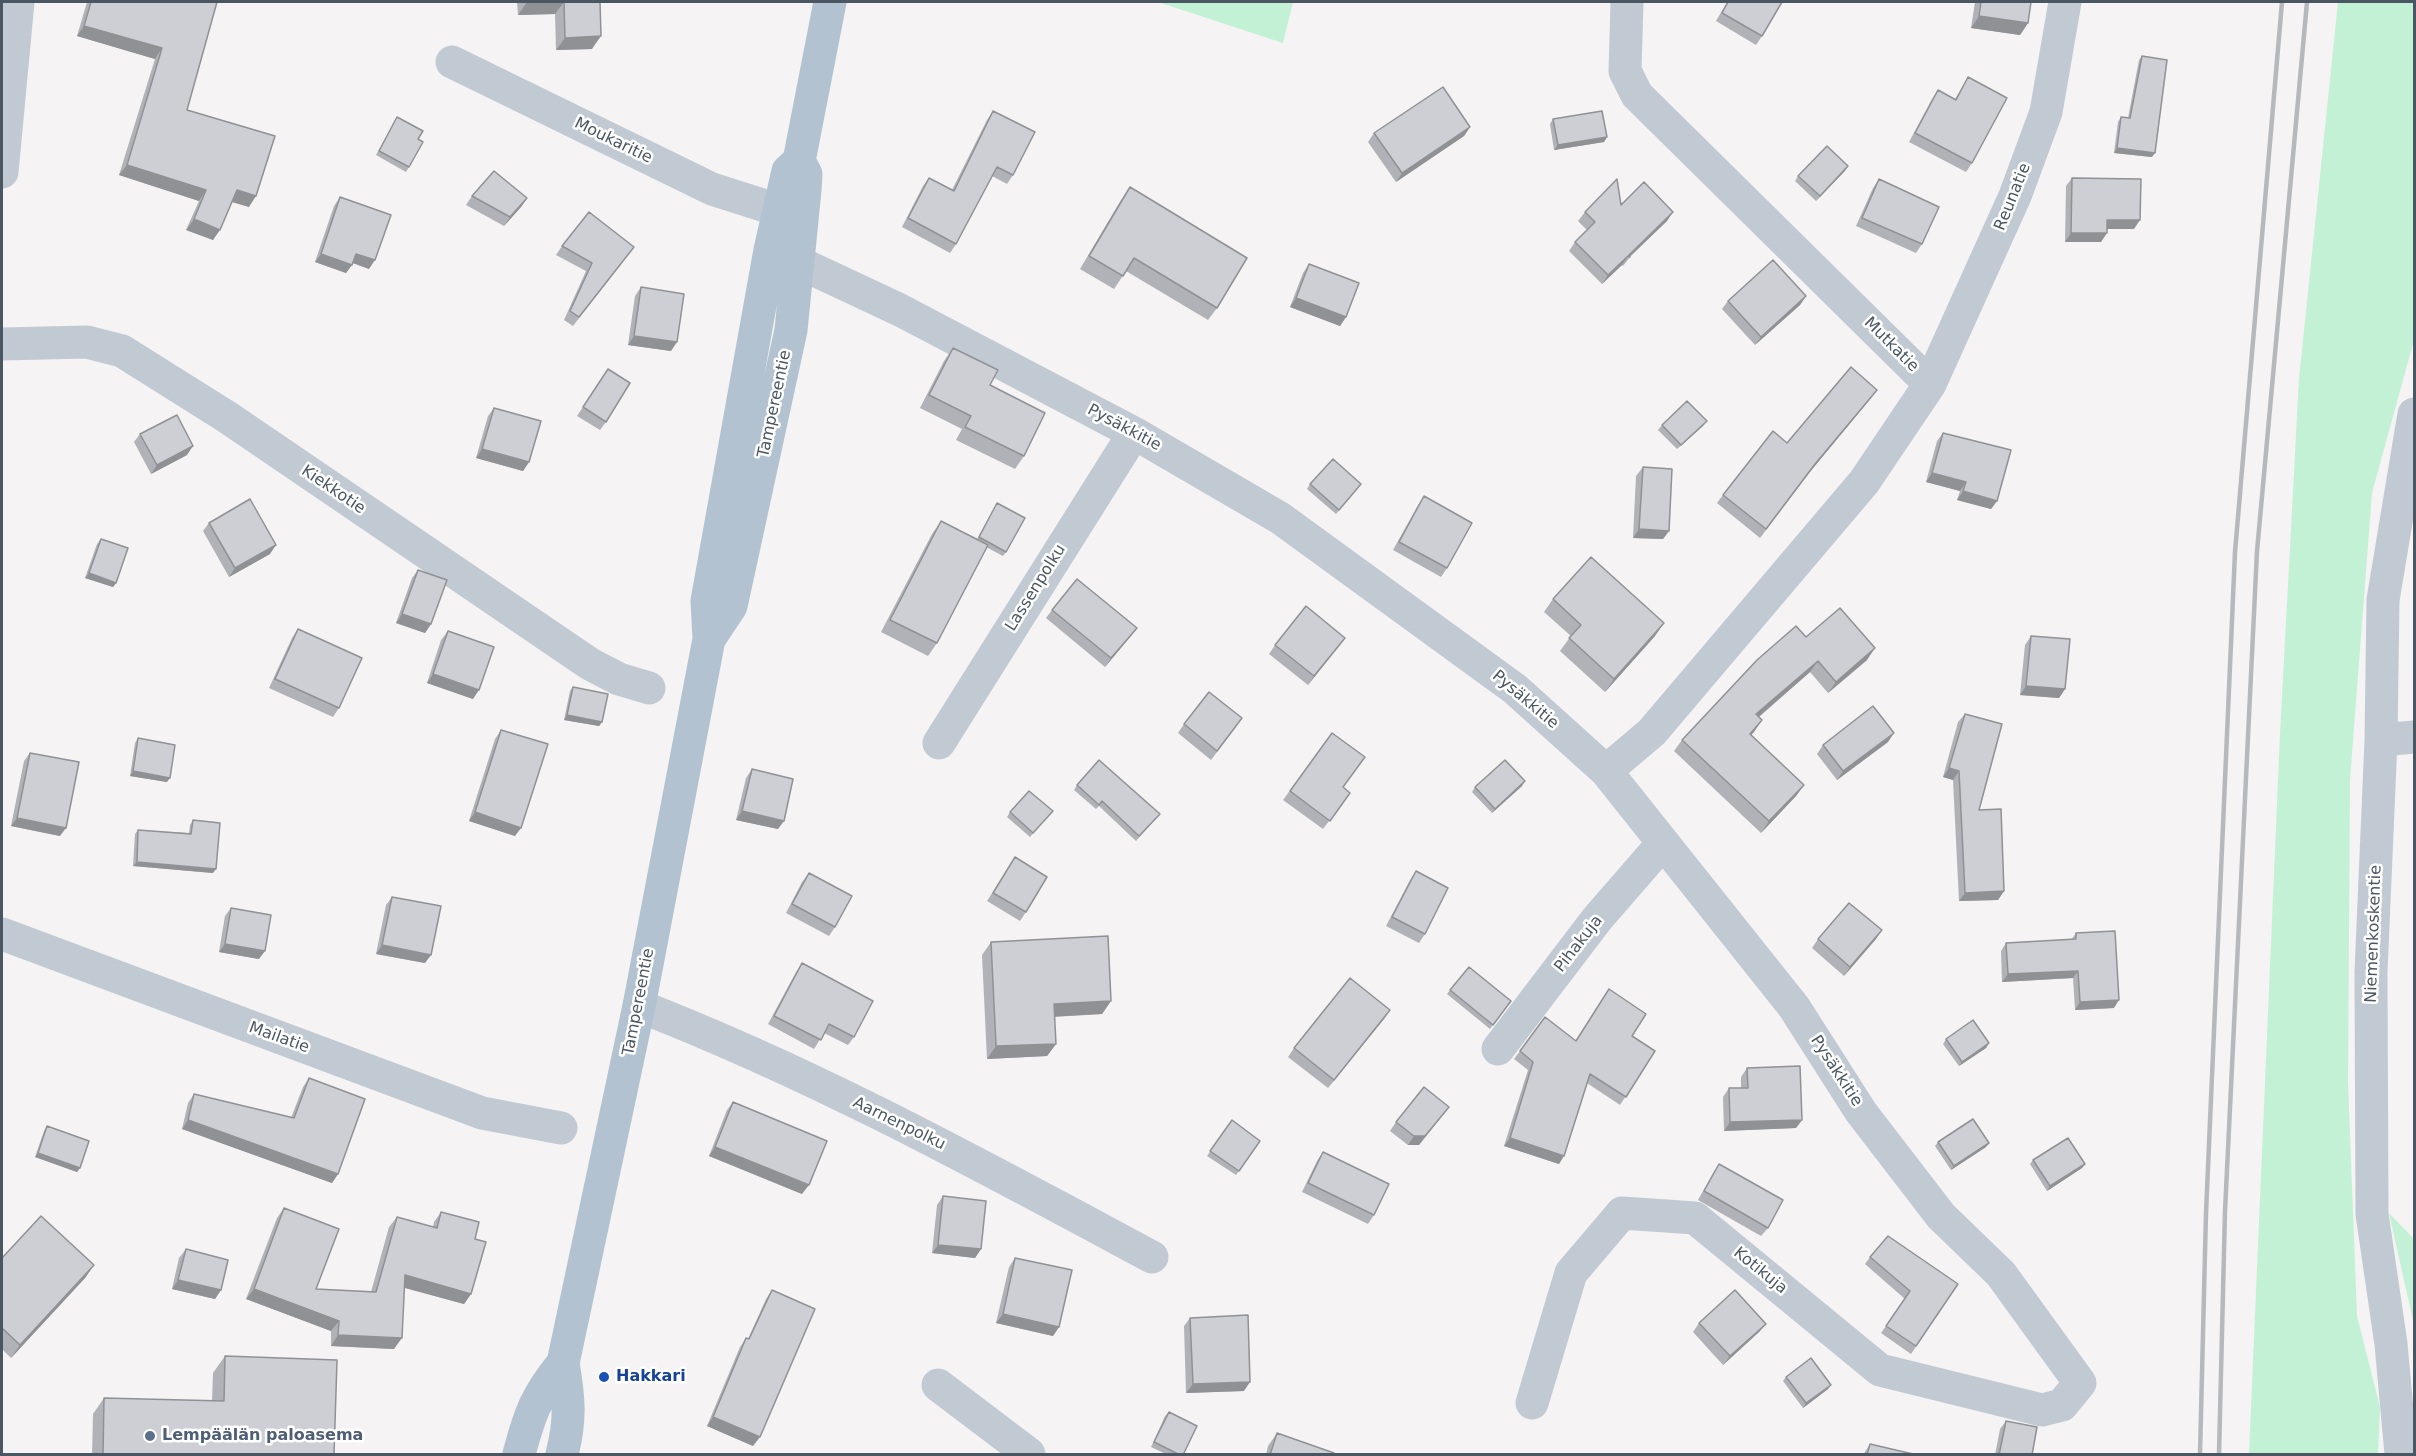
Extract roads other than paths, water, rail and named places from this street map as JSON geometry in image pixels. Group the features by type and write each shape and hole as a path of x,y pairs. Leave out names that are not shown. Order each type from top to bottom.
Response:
{"main road":[{"name":"Tampereentie","path":"784,256 778,210 788,171 799,161 830,2"},
{"name":"Tampereentie","path":"562,1455 569,1428 570,1397 563,1363 639,1006 709,639 706,601 784,256 806,174 799,161"},
{"name":"Tampereentie","path":"519,1455 528,1422 541,1390 563,1363"}],"street":[{"path":"2,172 18,2"},
{"name":"Mutkatie","path":"1606,771 1652,732 1864,482 1930,384 1637,95 1625,71 1627,2"},
{"name":"Reunatie","path":"1930,384 2015,196 2046,112 2065,2"},
{"name":"Moukaritie","path":"452,62 712,189 778,210"},
{"name":"Pysäkkitie","path":"784,256 864,291 1134,433 1280,518 1515,689 1606,771 1794,1007 1861,1112 1941,1216 2001,1274 2080,1383"},
{"name":"Kiekkotie","path":"2,344 87,342 122,351 227,417 590,664 619,680 649,688"},
{"name":"Niemenkoskentie","path":"2401,1455 2391,1344 2372,1214 2371,972 2381,740 2383,600 2415,414"},
{"name":"Lassenpolku","path":"939,743 1134,433"},
{"path":"2381,740 2415,737"},
{"name":"Pihakuja","path":"1498,1049 1597,919 1663,843"},
{"name":"Mailatie","path":"2,934 482,1113 561,1128"},
{"name":"Aarnenpolku","path":"639,1006 698,1030 915,1130 1152,1257"},
{"name":"Kotikuja","path":"1532,1403 1571,1273 1622,1213 1695,1218 1880,1370 2042,1410 2062,1406 2080,1383"},
{"path":"938,1384 1029,1455"}],"railway":[{"path":"2200,1454 2206,1213 2235,552 2282,2"},
{"path":"2219,1454 2225,1211 2257,551 2307,2"}],"place":[{"name":"Hakkari","path":"604,1377"},
{"name":"Lempäälän paloasema","path":"150,1436"}]}
